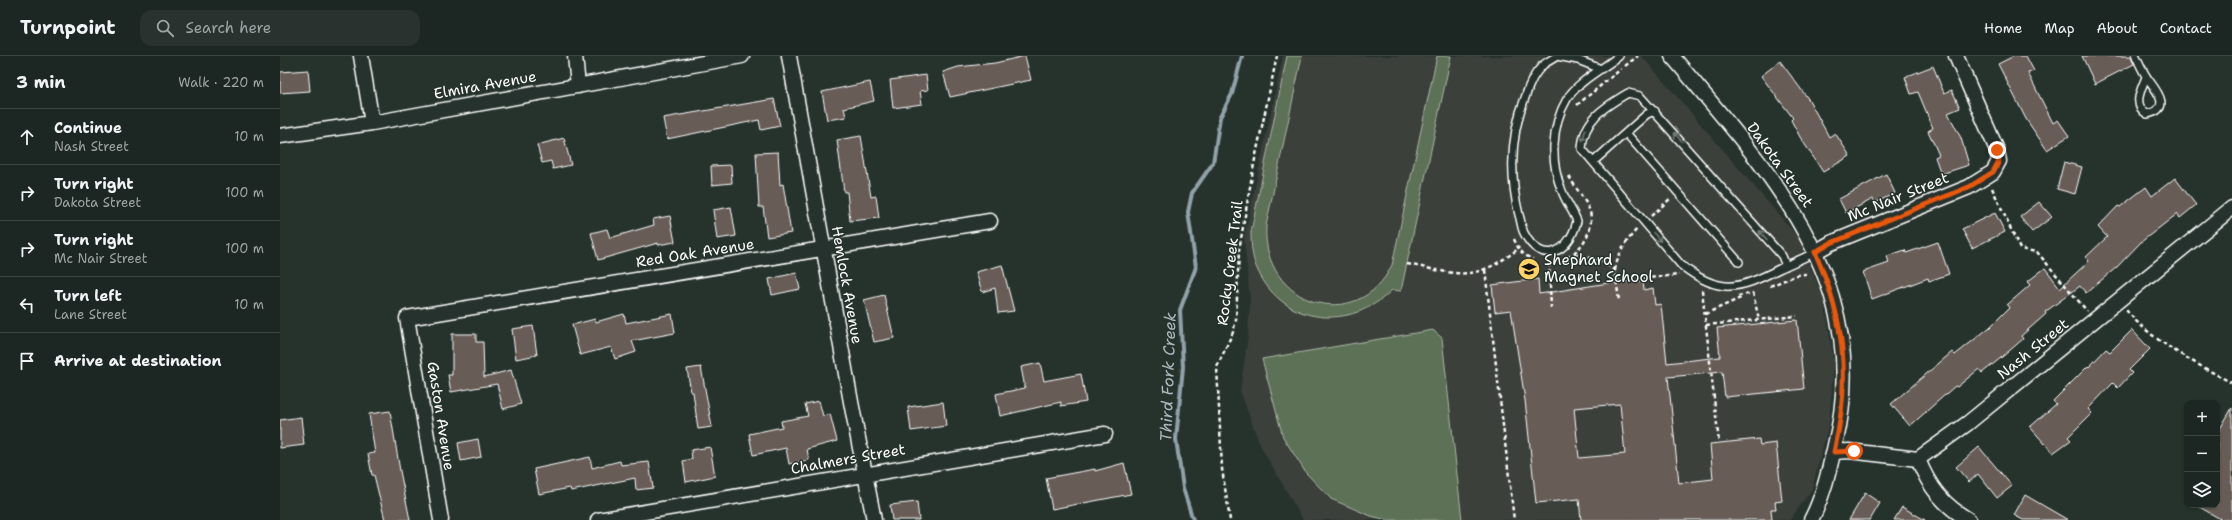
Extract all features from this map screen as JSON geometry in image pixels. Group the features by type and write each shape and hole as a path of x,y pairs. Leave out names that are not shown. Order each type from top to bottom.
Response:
{"street":[{"path":"361,56 372,124"},
{"path":"574,56 578,86"},
{"name":"Elmira Avenue","path":"280,136 372,124 742,56"},
{"name":"Hemlock Avenue","path":"789,56 874,520"},
{"name":"Dakota Street","path":"1672,56 1776,183 1792,208 1815,252 1836,305 1842,338 1843,401 1834,452 1819,502 1811,520"},
{"name":"Mc Nair Street","path":"1815,252 1831,243 1969,187 1993,172 1999,161 1997,150 1956,56"},
{"name":"Nash Street","path":"1918,459 1968,423 2231,211"},
{"name":"Red Oak Avenue","path":"407,318 990,221"},
{"name":"Gaston Avenue","path":"407,318 441,520"},
{"name":"Chalmers Street","path":"598,520 865,473 1105,434"},
{"path":"1834,452 1849,451 1918,459 1924,475 1940,499 1947,506 1969,520"}],"lane":[{"path":"1600,69 1578,60 1557,56 1542,65 1530,82 1514,130 1512,163 1513,190 1524,232 1535,247 1548,253 1563,249 1574,235 1577,221 1562,192 1556,174 1555,130 1567,98 1600,69 1619,56"},
{"path":"2136,56 2146,77 2160,96 2161,103 2153,113 2147,114 2142,111 2138,104 2139,95 2146,77"},
{"path":"1786,266 1782,256 1640,96 1628,94 1611,103 1588,124 1582,135 1582,149 1681,265 1698,278 1717,285 1740,286 1786,266 1815,252"},
{"path":"1593,162 1647,114 1655,112"},
{"path":"1626,133 1739,262"}],"path":[{"name":"Rocky Creek Trail","path":"1230,520 1222,468 1217,366 1233,332 1236,320 1239,250 1254,164 1277,56"},
{"path":"1992,188 2020,249 2037,252 2095,320"},
{"path":"1407,264 1467,275 1499,264 1518,249"},
{"path":"1574,254 1602,262 1614,270 1619,301"},
{"path":"1549,263 1551,308"},
{"path":"1485,270 1514,520"},
{"path":"1616,281 1680,275"},
{"path":"1702,289 1719,443"},
{"path":"1753,293 1759,320"},
{"path":"1705,314 1743,297"},
{"path":"2119,300 2140,326 2168,346 2232,383"},
{"path":"1706,325 1797,316"}],"shaded area":[{"name":"Shephard Magnet School","path":"1283,56 1642,56 1798,237 1824,300 1834,363 1829,423 1812,489 1790,520 1303,520 1260,445 1240,391 1248,336 1250,300 1244,238"}],"green space":[{"path":"1287,56 1302,56 1266,226 1269,253 1279,275 1295,292 1314,302 1336,305 1357,300 1377,287 1392,265 1437,56 1451,56 1401,291 1392,290 1376,303 1357,312 1338,317 1319,316 1301,312 1284,303 1270,289 1258,271 1253,257 1251,232"},
{"path":"1433,330 1442,338 1462,520 1388,520 1371,516 1331,499 1306,473 1283,437 1262,359"}],"building":[{"path":"1025,56 1031,80 950,97 943,72 958,67 995,63"},
{"path":"2014,56 2026,56 2034,71 2028,73 2053,123 2058,120 2069,136 2047,150 2026,119 1998,64"},
{"path":"2082,56 2131,56 2134,64 2095,84"},
{"path":"1780,61 1809,100 1829,137 1835,133 1850,156 1823,172 1800,137 1791,120 1793,118 1761,76"},
{"path":"1933,66 1944,93 1952,90 1960,108 1948,113 1961,138 1969,165 1941,174 1935,157 1939,155 1928,131 1933,128 1918,92 1911,94 1905,77"},
{"path":"308,70 310,91 280,93 280,72"},
{"path":"926,75 928,90 920,91 922,104 893,108 890,80"},
{"path":"870,82 874,101 844,108 846,117 827,120 822,92"},
{"path":"774,99 780,126 761,130 759,120 667,139 663,118"},
{"path":"861,136 871,197 876,196 879,218 850,221 847,192 844,192 837,140"},
{"path":"564,138 571,165 553,169 551,161 542,163 537,145"},
{"path":"778,152 780,185 783,184 791,233 767,237 763,207 759,207 756,153"},
{"path":"2064,162 2082,167 2075,194 2057,189"},
{"path":"731,165 732,183 712,185 711,166"},
{"path":"1886,174 1895,193 1875,203 1873,199 1846,213 1839,199"},
{"path":"2175,178 2196,205 2180,218 2177,214 2141,242 2117,267 2086,293 2080,286 2045,312 2046,314 2021,336 2023,339 2002,357 1982,373 1979,369 1957,387 1955,386 1910,426 1891,404 1952,352 1955,355 1990,327 2009,308 2007,305 2030,285 2027,282 2045,268 2060,288 2089,261 2086,257 2107,237 2098,227 2118,206 2120,207 2146,187 2152,196"},
{"path":"2039,202 2052,217 2032,232 2020,217"},
{"path":"731,207 736,236 717,239 713,210"},
{"path":"1995,213 2005,232 1972,248 1962,229"},
{"path":"670,216 675,242 658,245 658,243 598,260 591,233 607,229 610,238 654,225 653,219"},
{"path":"1938,242 1949,274 1929,281 1928,278 1872,299 1863,272 1889,263 1887,256 1905,250 1906,253"},
{"path":"1002,265 1014,311 998,313 995,288 982,292 976,272"},
{"path":"796,273 800,289 772,295 769,279"},
{"path":"1538,279 1539,294 1615,282 1643,281 1644,290 1653,288 1655,305 1661,304 1667,363 1720,357 1717,328 1797,320 1804,389 1725,397 1722,372 1668,377 1679,483 1713,479 1710,444 1759,439 1760,445 1776,443 1782,501 1775,502 1776,509 1771,509 1772,520 1581,520 1579,499 1536,503 1525,400 1511,310 1495,312 1492,285","holes":["1620,404 1625,454 1579,458 1574,408"]},
{"path":"884,295 894,338 874,342 864,300"},
{"path":"624,314 626,323 672,314 675,333 632,341 636,352 615,359 611,347 580,355 572,325 595,319 596,322"},
{"path":"533,326 537,355 516,359 512,329"},
{"path":"2132,330 2150,349 2129,370 2132,373 2118,388 2113,383 2088,409 2092,413 2068,437 2071,440 2053,453 2030,427 2056,404 2053,401 2088,366 2089,367 2106,349 2110,352"},
{"path":"452,334 476,334 476,342 483,342 484,377 511,370 521,404 503,409 497,384 451,392 448,375 452,375"},
{"path":"1040,363 1044,381 1081,374 1086,402 1061,406 1061,402 1000,416 996,394 1025,388 1021,367"},
{"path":"701,367 712,427 698,429 693,392 691,392 687,369"},
{"path":"819,401 823,416 830,414 837,441 807,449 809,460 789,464 786,448 753,455 749,434 782,427 781,421 808,416 805,404"},
{"path":"943,402 946,426 911,431 908,407"},
{"path":"2232,408 2232,520 2222,520 2201,508 2220,508 2220,429"},
{"path":"390,411 410,520 385,520 374,475 372,475 368,454 375,453 369,414"},
{"path":"301,417 304,445 280,448 280,420"},
{"path":"478,439 481,457 461,461 458,443"},
{"path":"710,447 715,476 686,482 683,461 692,459 691,450"},
{"path":"1979,447 2012,486 1997,498 1978,474 1969,482 1956,467"},
{"path":"590,457 592,468 620,461 621,465 649,462 653,488 636,490 635,478 571,491 570,488 539,494 534,469"},
{"path":"1124,463 1131,494 1052,509 1046,478 1095,469 1095,471"},
{"path":"1865,493 1880,503 1870,520 1849,520"},
{"path":"2025,495 2068,520 2023,520 2014,515"},
{"path":"917,502 919,520 892,520 890,505"},
{"path":"1902,507 1925,520 1894,520"}],"waterway":[{"name":"Third Fork Creek","path":"1193,520 1183,488 1176,439 1183,367 1180,310 1196,267 1188,212 1192,193 1213,163 1220,117 1232,94 1242,56"}],"place":[{"name":"Shephard Magnet School","path":"1529,269"}],"route":[{"path":"1854,451 1834,452 1840,427 1843,401 1842,338 1836,305 1815,252 1831,243 1969,187 1993,172 1999,161 1997,150"}]}
